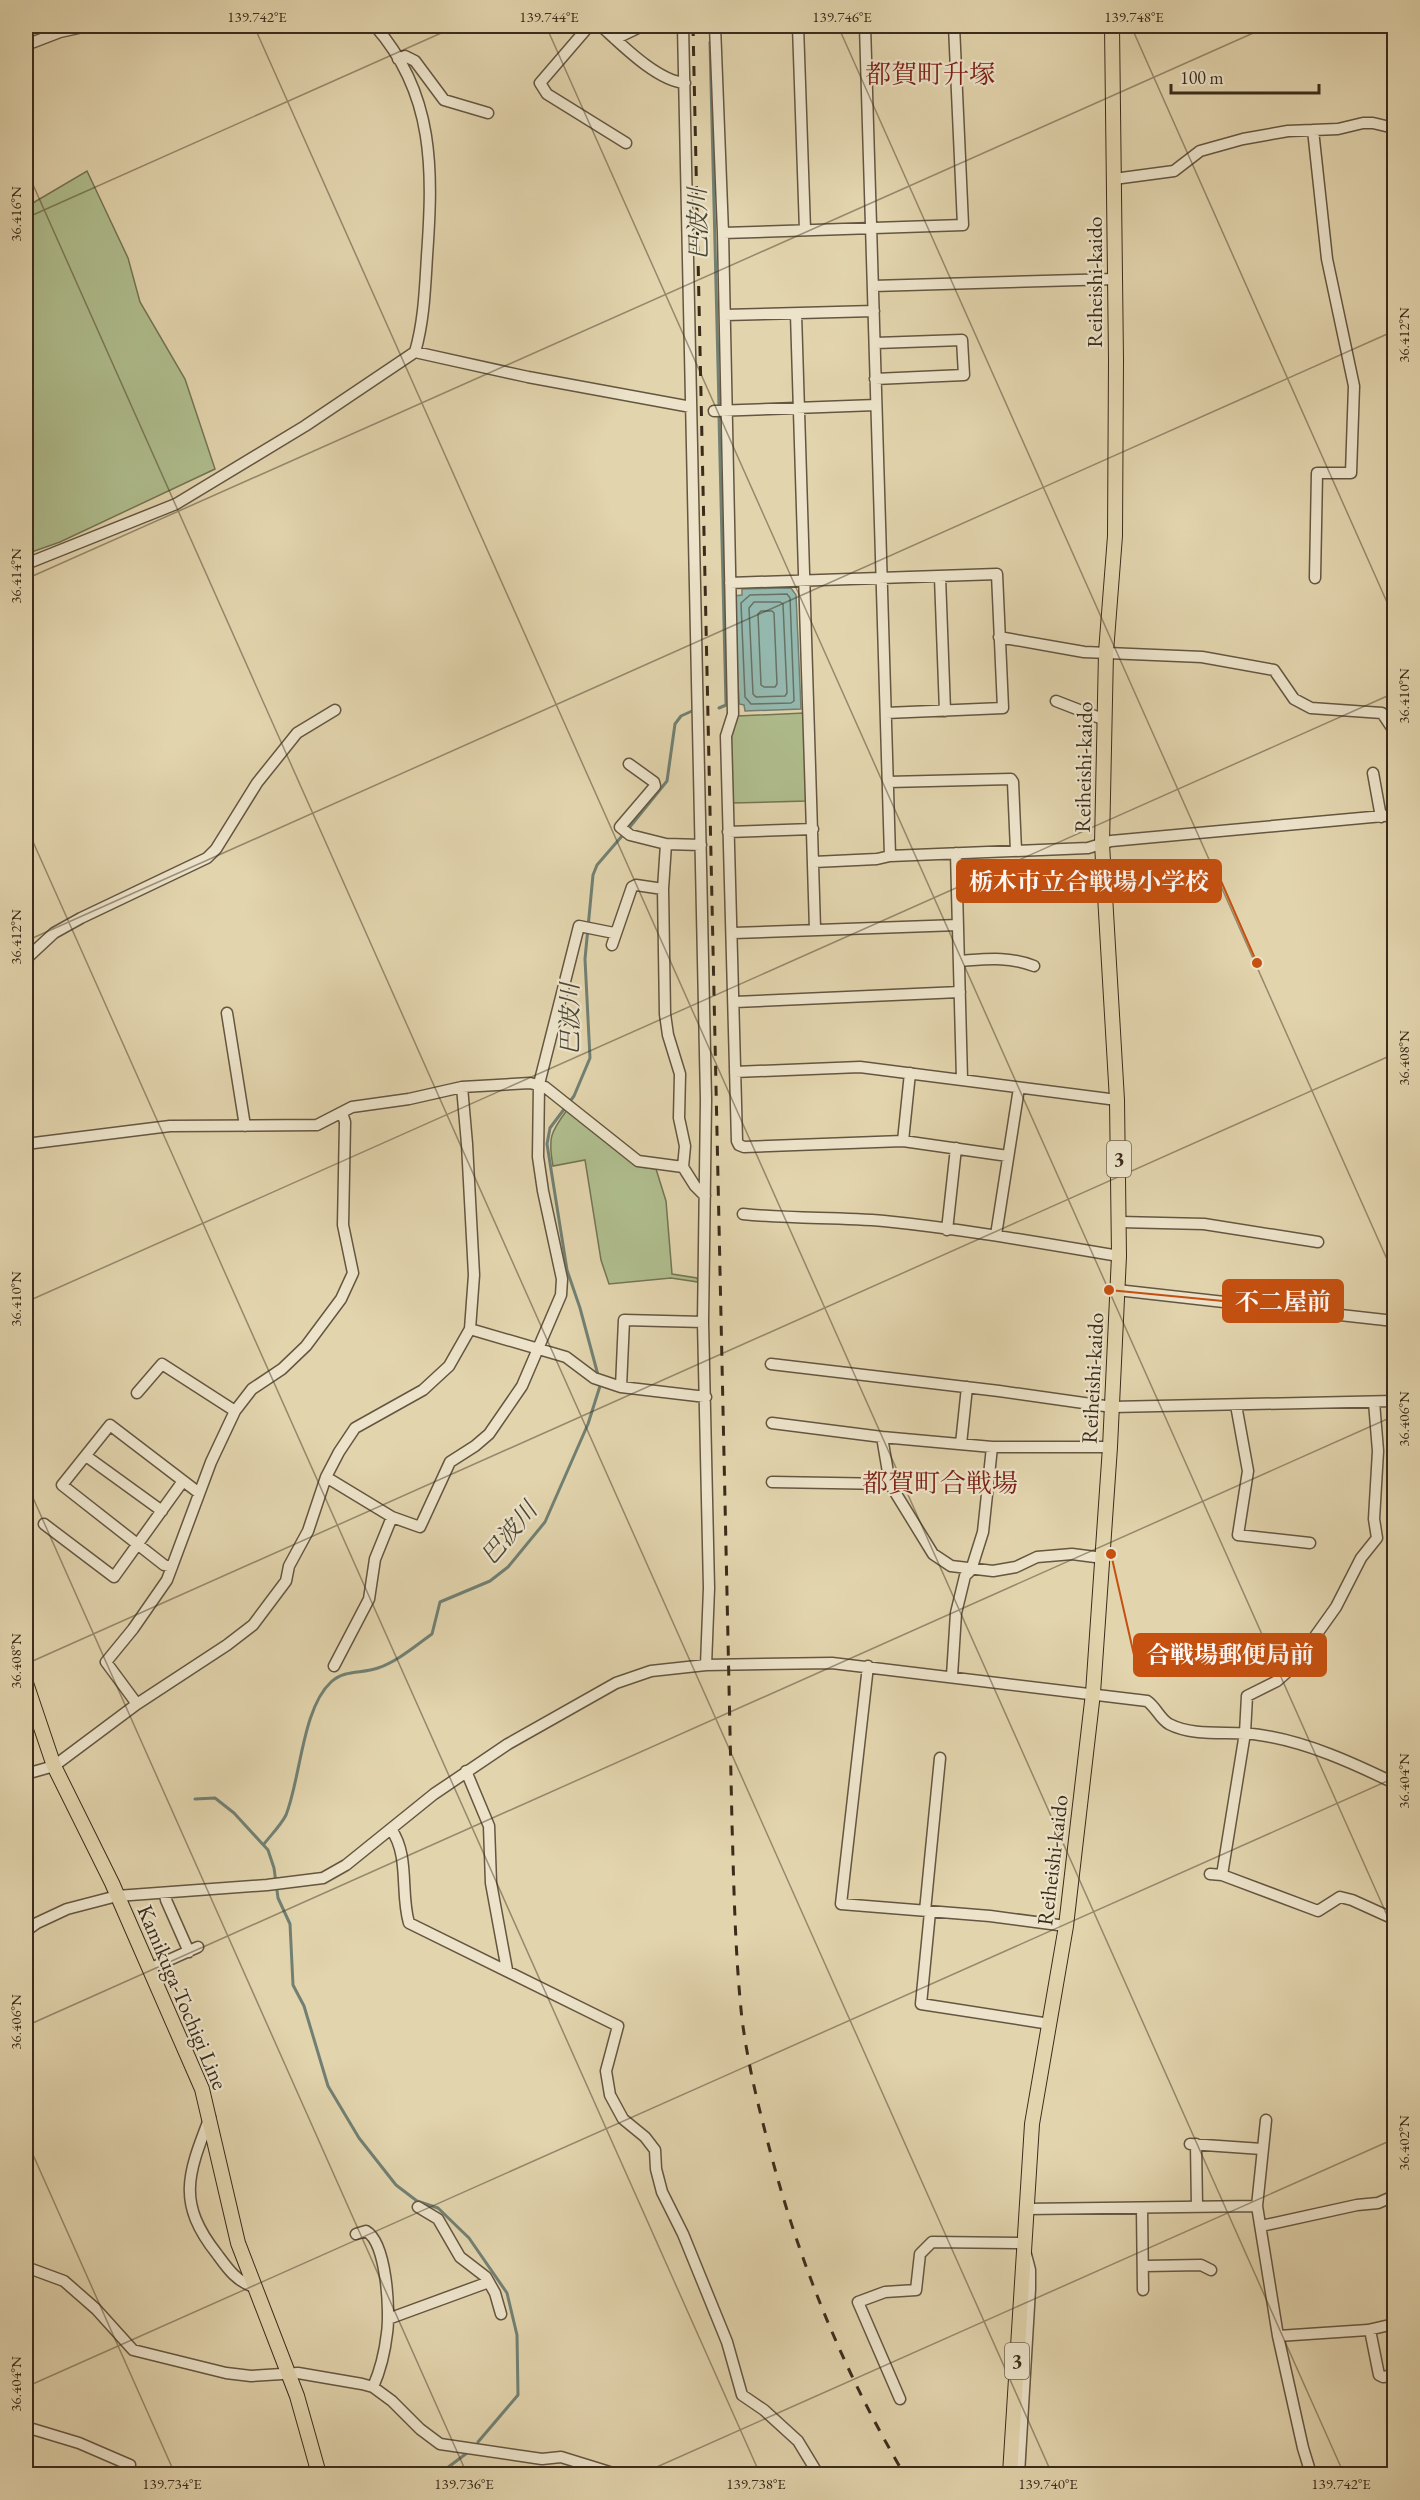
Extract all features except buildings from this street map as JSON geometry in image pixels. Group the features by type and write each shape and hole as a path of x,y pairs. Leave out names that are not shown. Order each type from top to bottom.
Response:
{"main road":[{"name":"Reiheishi-kaido","path":"1010,2475 1032,2124 1066,1926 1093,1693 1110,1447 1119,1256 1117,1100 1102,844 1106,652 1115,536 1112,26"},
{"name":"Kamikuga-Tochigi Line","path":"26,1683 54,1766 117,1896 190,2058 210,2117 233,2225 254,2287 289,2374 319,2475"}],"street":[{"path":"26,45 82,26"},
{"path":"26,564 176,504 304,426 415,352 422,327 428,243 430,153 423,117 408,78 375,26"},
{"path":"589,26 540,83 547,94 626,143"},
{"path":"601,26 671,81 685,83"},
{"path":"615,39 642,26"},
{"path":"682,26 701,845 705,1196 703,1322 709,1588 706,1665"},
{"path":"715,26 723,233 733,714 726,736 735,1002 736,1137 741,1147 903,1141 1008,1156"},
{"path":"798,26 805,230"},
{"path":"865,26 890,856"},
{"path":"723,233 963,225 954,26"},
{"path":"398,59 405,56 415,61 444,100 488,113"},
{"path":"1114,179 1174,171 1200,151 1243,139 1288,131 1338,129 1373,123 1395,128"},
{"path":"1313,130 1327,259 1354,386 1352,473 1317,473 1315,578"},
{"path":"873,286 1115,279"},
{"path":"725,315 874,311"},
{"path":"795,314 815,929"},
{"path":"875,379 964,375 962,340 876,343"},
{"path":"415,352 528,377 691,406"},
{"path":"714,411 799,410 876,405"},
{"path":"730,583 997,574 1003,708 886,713"},
{"path":"940,577 945,711"},
{"path":"999,637 1084,652 1202,657 1274,670 1294,699 1311,708 1382,713 1395,731"},
{"path":"1056,701 1105,720"},
{"path":"26,959 54,933 207,858 216,849 257,783 297,733 335,710"},
{"path":"629,764 654,782 655,786 620,827 630,835 666,844 701,845"},
{"path":"1373,773 1381,817"},
{"path":"888,782 1011,779 1016,851"},
{"path":"814,862 877,859 890,856 1088,848 1111,841 1395,815"},
{"path":"728,832 813,829"},
{"path":"666,844 663,889 665,1014 668,1035 680,1074 679,1118 684,1146 683,1167 695,1186 705,1196"},
{"path":"956,853 962,1079"},
{"path":"612,945 614,933 632,887 636,885 663,889"},
{"path":"733,933 958,926"},
{"path":"326,1477 392,1517 420,1527 447,1466 489,1434 522,1386 561,1295 562,1279 538,1157 539,1084 579,927 614,933"},
{"path":"959,960 1014,958 1034,966"},
{"path":"735,1002 960,993"},
{"path":"227,1013 245,1126"},
{"path":"735,1072 860,1067 1117,1100"},
{"path":"903,1141 910,1073"},
{"path":"26,1144 170,1126 317,1125 352,1107 409,1099 462,1087 539,1084 638,1161 683,1167"},
{"path":"26,1774 54,1766 137,1704 227,1645 253,1625 286,1581 290,1566 308,1531 326,1477 355,1428 423,1390 449,1366 470,1329 474,1275 462,1087"},
{"path":"996,1236 1019,1088"},
{"path":"137,1704 105,1662 154,1602 172,1567 199,1493 235,1412 252,1389 282,1369 306,1346 341,1299 353,1273 343,1225 345,1122 342,1113"},
{"path":"946,1230 956,1148"},
{"path":"743,1214 782,1218 883,1221 1119,1256"},
{"path":"1120,1222 1204,1224 1318,1242"},
{"path":"1117,1290 1395,1321"},
{"path":"621,1387 624,1320 703,1322"},
{"path":"470,1329 566,1357 594,1378 621,1387 706,1397"},
{"path":"137,1393 162,1364 235,1412"},
{"path":"771,1364 1112,1407 1395,1401"},
{"path":"961,1444 967,1387"},
{"path":"1222,1875 1245,1733 1247,1696 1277,1681 1294,1666 1336,1607 1361,1558 1377,1538 1374,1519 1378,1451 1374,1402"},
{"path":"1236,1405 1248,1462 1238,1535 1310,1543"},
{"path":"772,1423 882,1437 992,1447 1110,1447"},
{"path":"172,1567 164,1565 62,1485 110,1425 199,1493"},
{"path":"882,1437 890,1484 933,1554 951,1566 993,1571 1016,1567 1036,1557 1072,1554 1103,1558"},
{"path":"952,1676 956,1613 965,1576 971,1570 983,1532 992,1447"},
{"path":"86,1456 162,1511"},
{"path":"45,1524 114,1577 183,1481"},
{"path":"772,1482 890,1484"},
{"path":"334,1666 369,1599 375,1559 392,1517"},
{"path":"26,1930 67,1909 117,1896 270,1885 323,1878 346,1865 466,1771 550,1719 615,1683 651,1671 706,1665 802,1662 868,1666 1147,1701 1156,1707 1167,1723 1178,1727 1204,1732 1262,1735 1323,1752 1395,1783"},
{"path":"868,1666 841,1904 1066,1926"},
{"path":"940,1758 921,2004 1050,2024"},
{"path":"466,1771 489,1826 491,1883 507,1970"},
{"path":"391,1829 402,1861 405,1904 409,1923 618,2026 606,2071 610,2095 623,2119 645,2137 655,2150 662,2192 683,2234 728,2342 742,2395 764,2410 798,2441 818,2475"},
{"path":"1210,1874 1222,1875 1318,1911 1340,1897 1395,1918"},
{"path":"149,1969 193,1949 166,1900 165,1894"},
{"path":"210,2117 188,2186 194,2215 203,2236 231,2273 245,2284 254,2287"},
{"path":"1266,2120 1257,2206 1278,2336 1302,2448 1311,2475"},
{"path":"1197,2207 1193,2144 1262,2149"},
{"path":"1262,2226 1357,2205 1378,2203 1395,2196"},
{"path":"1026,2209 1257,2206"},
{"path":"418,2207 438,2219 460,2257 480,2271 489,2282 501,2314"},
{"path":"1142,2208 1145,2266 1143,2290"},
{"path":"356,2234 366,2231 371,2234 379,2250 387,2294 388,2319 383,2356 373,2387"},
{"path":"900,2399 858,2302 885,2292 916,2290 920,2253 933,2242 1023,2243 1030,2280 1019,2475"},
{"path":"1145,2266 1201,2265 1211,2270"},
{"path":"26,2266 64,2281 96,2309 133,2350 226,2373 251,2376 298,2373 373,2387 440,2444 542,2459 561,2457 616,2475"},
{"path":"388,2319 489,2282"},
{"path":"1278,2336 1370,2330 1395,2324"},
{"path":"1370,2330 1379,2374 1383,2377 1395,2375"},
{"path":"26,2427 79,2443 130,2465 130,2475"}],"green space":[{"path":"87,171 128,258 140,302 185,379 215,469 60,542 26,554 26,207"},
{"path":"804,713 807,801 733,803 731,738 737,716"},
{"path":"567,1110 642,1167 656,1169 666,1201 672,1274 697,1278 698,1282 671,1278 609,1284 601,1260 585,1160 553,1166 552,1136"}],"water":[{"path":"791,588 796,595 801,709 745,711 744,705 739,704 734,596 742,595 742,589"}],"waterway":[{"name":"巴波川","path":"710,42 719,406"},
{"name":"巴波川","path":"719,417 726,705 719,708"},
{"name":"巴波川","path":"629,828 667,781 675,724 681,716 692,711"},
{"name":"巴波川","path":"598,1375 567,1270 547,1144 550,1128 574,1096 590,1058 585,959 593,875 597,865 622,836"},
{"name":"巴波川","path":"264,1844 286,1815 308,1726 321,1694 331,1682 342,1675 378,1668 406,1653 432,1634 440,1602 490,1581 508,1567 545,1522 588,1424 600,1386"},
{"path":"195,1799 215,1798 234,1813 268,1850 274,1868 278,1898 290,1924 293,1985 304,2006 328,2086 359,2138 396,2185 417,2201 438,2208 469,2238 507,2293 517,2335 518,2395 478,2442"},
{"path":"439,2474 467,2453"}],"railway":[{"path":"693,26 732,1824 740,1995 744,2034 755,2092 791,2224 841,2351 860,2393 904,2474"}],"place":[{"name":"栃木市立合戦場小学校","path":"1257,963"},
{"name":"不二屋前","path":"1109,1290"},
{"name":"合戦場郵便局前","path":"1111,1554"}],"district":[{"name":"都賀町升塚","path":"930,74"},
{"name":"都賀町合戦場","path":"940,1483"}]}
